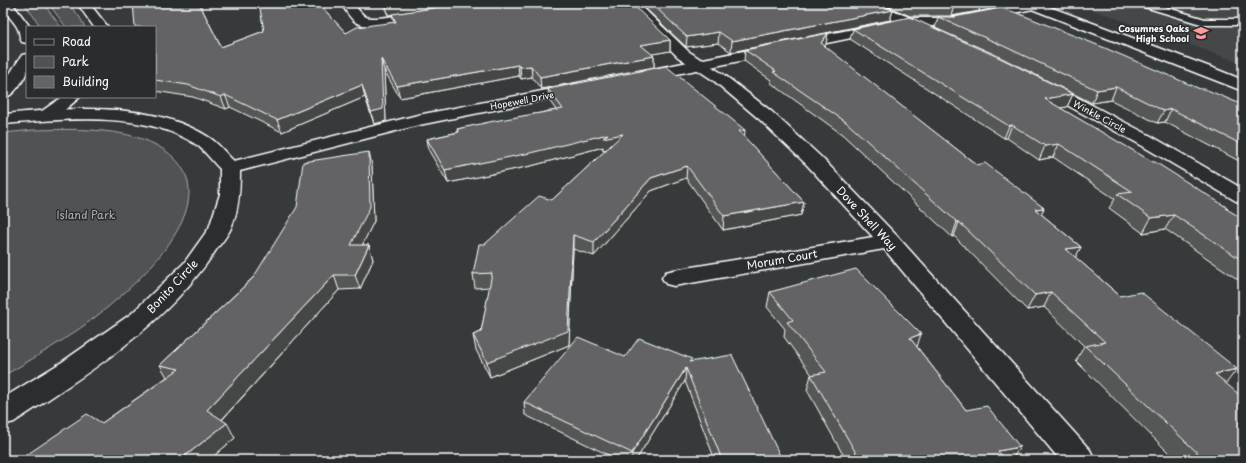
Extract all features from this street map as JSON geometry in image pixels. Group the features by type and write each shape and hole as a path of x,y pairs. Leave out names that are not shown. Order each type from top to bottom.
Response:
{"street":[{"path":"6,3 9,16 25,29 26,34"},
{"path":"83,3 99,26"},
{"path":"348,3 356,15 363,20 383,21 438,12"},
{"name":"Dove Shell Way","path":"629,3 634,6 683,54 718,78 771,120 814,161 889,241 1079,460"},
{"path":"866,3 943,37"},
{"path":"1058,3 1203,55"},
{"path":"626,80 909,22 951,22 1030,4 1213,73 1243,86"},
{"path":"909,22 940,10"},
{"path":"3,94 12,84 26,60"},
{"name":"Winkle Circle","path":"1028,78 1145,140 1243,197"},
{"name":"Hopewell Drive","path":"230,168 418,120 595,86"},
{"path":"48,115 71,98"},
{"path":"3,119 48,115 112,115 143,119 174,126 204,142 230,168"},
{"name":"Bonito Circle","path":"3,413 72,370 140,320 192,268 220,228 230,194 230,168"},
{"name":"Morum Court","path":"674,278 889,241"}],"lane":[{"path":"1141,3 1204,22 1243,22"}],"shaded area":[{"name":"Cosumnes Oaks High School","path":"1074,3 1243,3 1243,64"}],"green space":[{"path":"24,3 43,3 60,26 40,26"},
{"path":"48,3 67,3 79,16 84,26 65,26"},
{"name":"Island Park","path":"34,130 96,130 143,139 156,145 177,161 188,180 188,200 182,221 170,242 155,262 139,279 109,306 80,328 3,376 3,133"}],"building":[{"path":"133,3 199,3 221,47 264,31 259,3 318,3 346,33 357,27 396,22 392,14 469,3 631,3 670,40 641,45 654,56 540,77 531,66 520,67 518,65 397,86 381,59 383,109 371,112 362,85 277,120 225,95 221,97 188,85 156,80 156,26 135,26"},
{"path":"385,3 397,3 386,5"},
{"path":"651,3 877,3 893,10 732,41 719,32 687,37"},
{"path":"905,3 971,3 954,6 913,6"},
{"path":"1001,8 1105,48 1200,89 1205,89 1243,105 1243,145 1171,109 1164,111 1116,87 1097,90 938,17 954,17"},
{"path":"910,17 1000,58 1073,94 1045,99 1155,162 1243,219 1243,261 1174,215 1151,218 1117,194 1133,192 1059,144 1045,146 1012,125 1009,126 853,29"},
{"path":"828,33 821,43 977,165 985,163 1044,208 1035,209 1081,247 1066,249 1120,296 1141,292 1237,369 1215,374 1243,398 1243,460 1205,460 1085,346 1105,342 1051,292 1035,295 959,222 957,222 846,122 773,72 776,71 745,50"},
{"path":"666,66 745,130 739,131 804,202 724,216 687,166 651,178 594,242 573,235 568,331 487,362 473,335 481,332 492,273 473,274 479,244 485,244 539,196 552,200 623,134 603,138 608,134 530,153 445,170 427,139 459,132 457,129 563,109 548,89"},
{"path":"369,152 370,207 351,245 369,245 355,275 334,275 207,410 227,423 180,460 19,460 87,414 102,423 179,369 160,365 253,278 297,207 303,162"},
{"path":"856,269 921,334 910,338 966,410 987,406 1020,447 998,451 1005,460 860,460 811,375 826,372 787,322 793,320 770,292"},
{"path":"578,337 625,357 639,338 692,359 689,362 732,355 782,460 722,460 686,368 632,453 524,402"}],"place":[{"name":"Cosumnes Oaks High School","path":"1201,33"}]}
